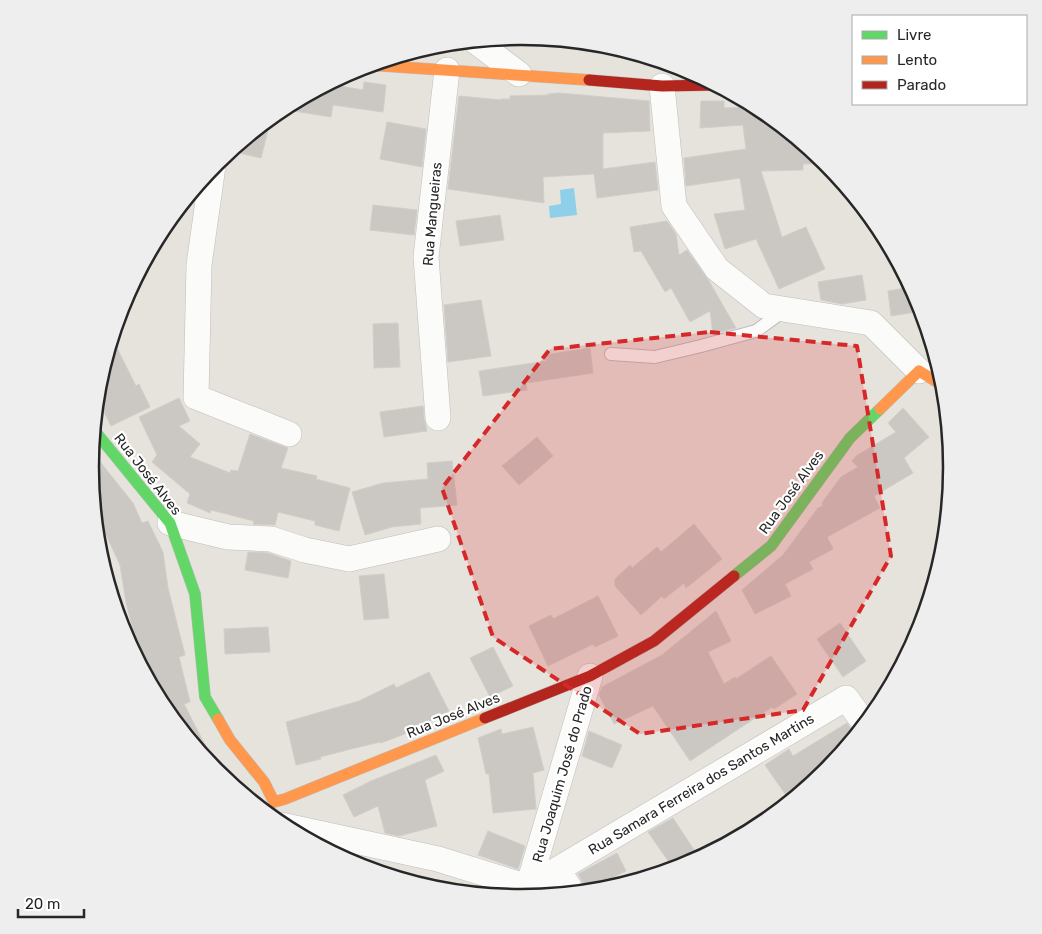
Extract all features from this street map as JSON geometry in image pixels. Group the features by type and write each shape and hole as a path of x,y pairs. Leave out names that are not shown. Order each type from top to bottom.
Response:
{"street":[{"path":"483,47 519,74"},
{"path":"388,66 519,74 662,86 700,85"},
{"name":"Rua Mangueiras","path":"438,418 426,257 447,70"},
{"path":"662,86 674,206 717,269 764,306 871,323 919,371 934,380"},
{"path":"211,182 199,265 196,397 289,434"},
{"name":"Rua José Alves","path":"276,810 294,795 590,676 654,641 771,546 850,438 919,371"},
{"name":"Rua José Alves","path":"100,438 170,523 195,594 204,697 230,740 264,782 271,807"},
{"path":"170,523 228,537 271,539 305,550 349,559 438,539"},
{"name":"Rua Joaquim José do Prado","path":"525,889 590,676"},
{"name":"Rua Samara Ferreira dos Santos Martins","path":"529,889 846,698 860,718"},
{"path":"284,816 438,859 516,889"},
{"path":"558,870 568,886"}],"lane":[{"path":"611,354 655,356 701,346 756,331 785,310"}],"highlighted area":[{"path":"710,332 857,346 891,556 803,710 640,734 493,637 442,488 550,349"}],"water":[{"path":"574,188 577,215 550,218 549,206 561,204 560,190"}],"building":[{"path":"364,82 386,85 383,112 333,105 331,117 295,111 340,86 363,90"},
{"path":"559,93 649,101 650,131 603,133 603,169 655,162 658,190 597,198 594,174 543,177 544,203 448,189 459,96 501,100 510,99 510,96"},
{"path":"701,101 724,101 724,108 741,107 755,116 778,132 813,164 803,164 803,170 761,171 782,237 806,227 825,269 779,289 756,239 725,249 714,214 745,210 740,178 686,186 684,158 746,149 743,125 700,128"},
{"path":"387,122 426,129 422,167 380,159"},
{"path":"268,129 261,158 240,153"},
{"path":"373,205 417,210 414,235 370,230"},
{"path":"500,215 504,240 460,246 456,221"},
{"path":"667,221 676,234 679,255 687,250 709,281 736,328 713,334 710,311 690,322 671,288 665,292 641,251 634,252 630,227"},
{"path":"862,275 866,300 842,304 821,300 818,282"},
{"path":"903,288 914,312 891,316 888,291"},
{"path":"481,300 491,356 448,362 444,305"},
{"path":"398,323 400,367 374,368 373,324"},
{"path":"116,347 136,386 139,384 150,407 111,426 103,410"},
{"path":"590,348 593,373 526,383 527,390 483,396 479,371 546,361 545,355"},
{"path":"179,398 190,421 179,426 200,444 190,457 230,473 231,470 238,471 250,434 288,448 281,468 317,476 316,479 350,488 339,531 315,525 315,521 278,512 275,525 253,524 254,521 211,510 210,513 187,503 190,494 152,462 157,455 139,417"},
{"path":"423,406 427,431 384,437 380,412"},
{"path":"903,408 929,437 904,458 913,473 874,496 880,508 827,537 833,549 809,562 813,569 785,584 791,596 755,614 742,590 783,555 818,508 823,506 822,503 841,477 858,467 852,461 856,456 896,432 888,423"},
{"path":"537,437 553,456 519,485 502,466"},
{"path":"99,461 133,503 142,523 148,521 163,552 168,588 185,655 179,657 190,702 184,704 206,747 186,724 170,701 143,654 134,634 120,565 104,531 100,495"},
{"path":"452,461 457,505 420,508 421,524 392,527 365,535 352,492 383,483 428,479 427,463"},
{"path":"694,524 722,559 686,588 684,583 664,599 662,596 641,615 615,586 615,579 630,565 632,568 657,547 661,552"},
{"path":"248,552 268,553 291,561 288,578 245,570"},
{"path":"384,574 389,618 364,620 359,576"},
{"path":"598,596 618,636 595,647 593,644 548,666 529,626 551,615 553,619"},
{"path":"716,611 731,641 708,652 724,684 735,677 736,679 771,656 797,694 774,709 772,707 690,761 653,706 614,724 599,695 602,687 662,655"},
{"path":"840,623 866,661 843,677 817,639"},
{"path":"268,627 270,652 225,654 224,629"},
{"path":"493,647 513,686 490,697 470,658"},
{"path":"429,672 449,711 422,725 423,727 381,743 320,757 321,759 296,765 286,722 359,701 394,684 396,688"},
{"path":"847,723 851,729 819,765 786,795 765,765 789,749 793,756"},
{"path":"533,727 544,770 533,773 536,809 493,813 489,774 486,774 478,738 501,729 502,734"},
{"path":"589,731 622,745 612,768 582,756"},
{"path":"436,755 444,771 425,780 437,826 399,836 385,833 378,806 354,817 343,795 371,781"},
{"path":"673,818 694,850 669,862 648,832"},
{"path":"488,831 525,846 518,869 478,855"},
{"path":"617,853 626,871 608,880 584,884 578,874"}],"traffic: fast":[{"path":"734,576 771,546 850,438 880,409"},
{"path":"100,438 170,523 195,594 205,697 218,719"}],"traffic: slow":[{"path":"388,66 589,80"},
{"path":"880,409 919,371 934,380"},
{"path":"218,719 230,740 264,782 274,802 485,718"}],"traffic: jam":[{"path":"589,80 662,86 700,85"},
{"path":"485,718 590,676 654,641 734,576"}]}
